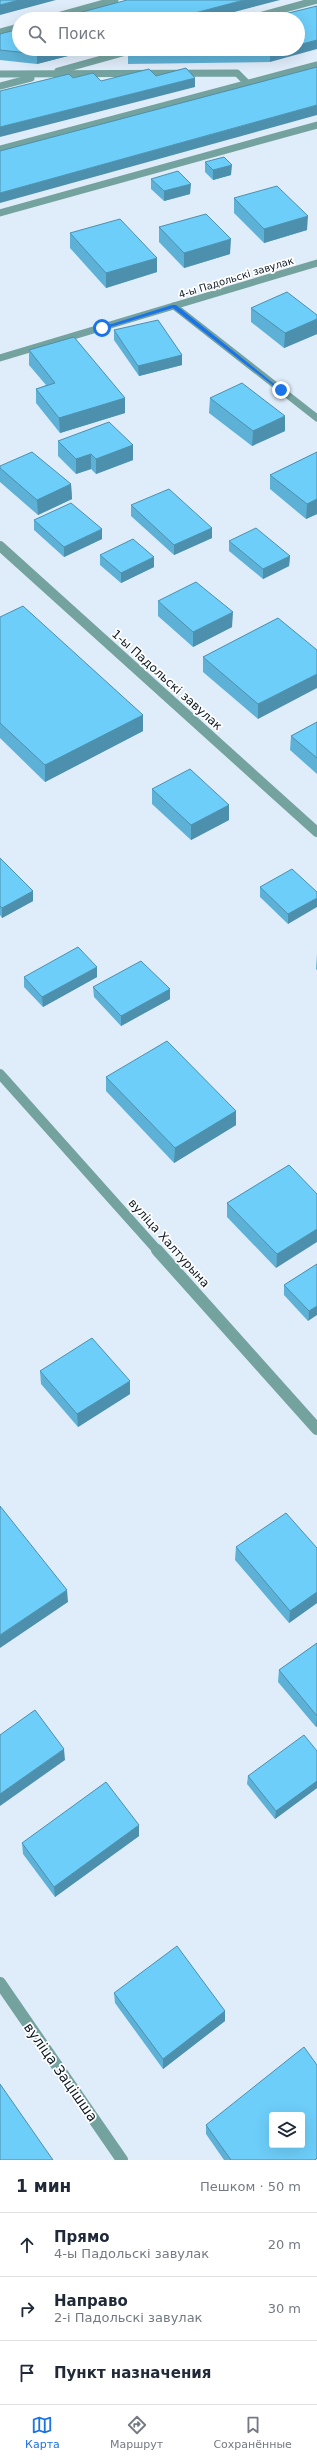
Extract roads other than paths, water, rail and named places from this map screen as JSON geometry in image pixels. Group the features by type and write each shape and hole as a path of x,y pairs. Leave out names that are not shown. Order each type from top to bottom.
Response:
{"street":[{"path":"71,12 115,0"},
{"path":"273,12 317,0"},
{"path":"0,32 12,29"},
{"path":"0,86 112,56"},
{"path":"0,149 317,65"},
{"path":"0,74 237,73 247,83"},
{"path":"0,213 317,125"},
{"name":"4-ы Падольскі завулак","path":"0,358 317,262"},
{"path":"174,306 317,418"},
{"name":"1-ы Падольскі завулак","path":"0,546 317,832"},
{"name":"вуліца Халтурына","path":"2,1079 317,1429"},
{"name":"вуліца Зацішша","path":"0,1983 122,2160"}]}
